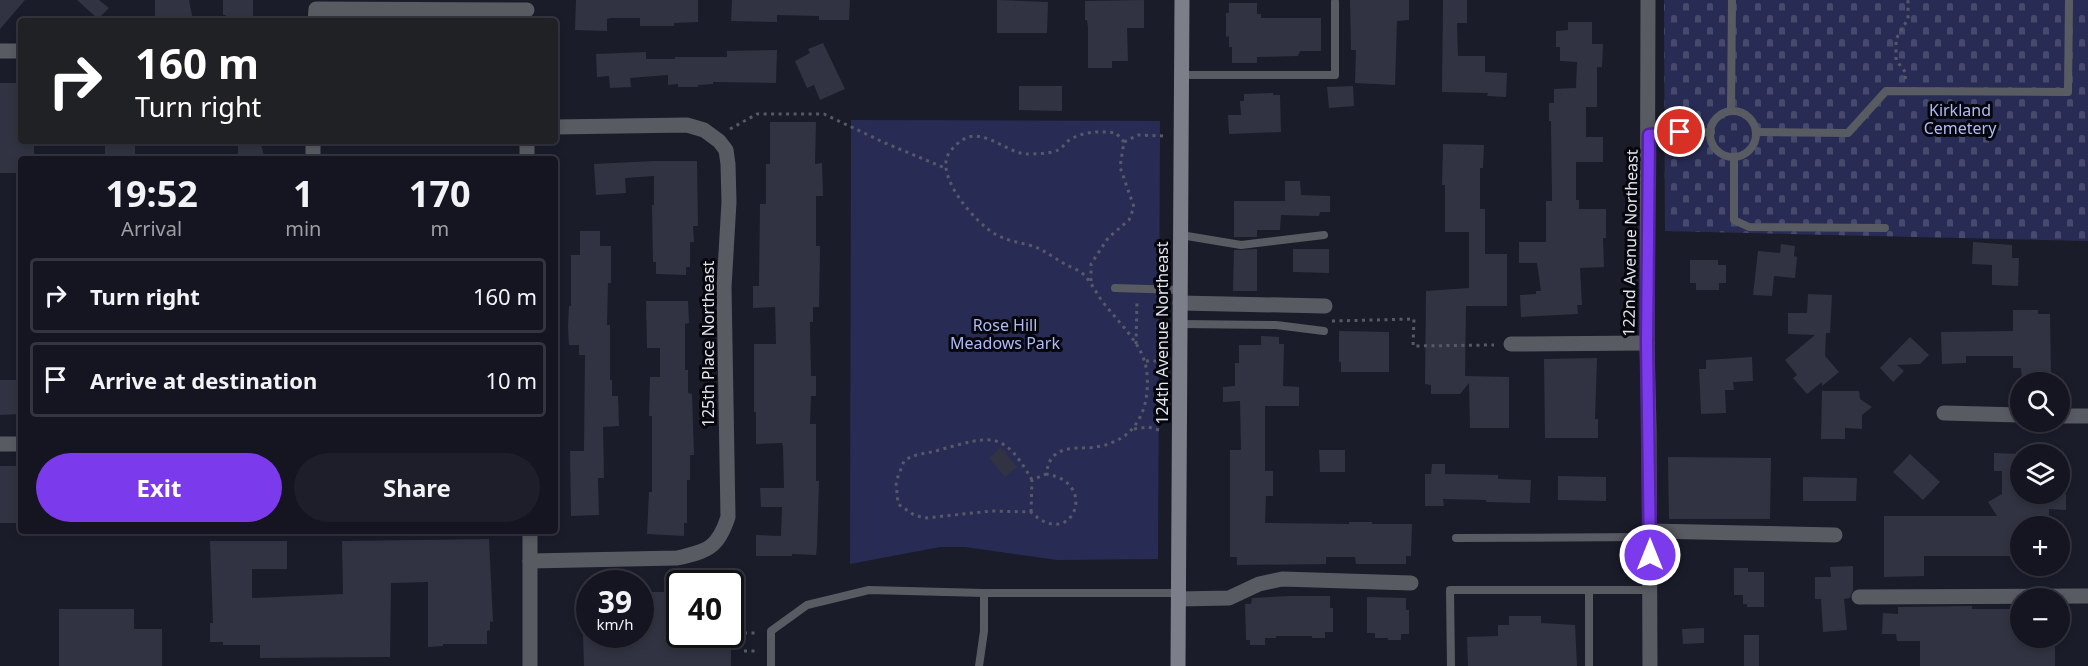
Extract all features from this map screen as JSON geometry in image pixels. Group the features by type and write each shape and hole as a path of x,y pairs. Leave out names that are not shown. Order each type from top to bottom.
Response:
{"main road":[{"name":"124th Avenue Northeast","path":"1178,666 1182,0"}],"street":[{"name":"122nd Avenue Northeast","path":"1648,0 1647,343 1650,666"},
{"path":"316,15 527,10"},
{"path":"0,51 18,51"},
{"path":"558,127 687,125 704,130 719,141"},
{"name":"125th Place Northeast","path":"530,561 678,558 699,553 713,545 722,535 728,517 724,287 729,202 726,150 719,141"},
{"path":"1180,297 1324,319"},
{"path":"1511,344 1647,343"},
{"path":"1944,413 2010,415"},
{"path":"2070,416 2088,416"},
{"path":"0,444 18,444"},
{"path":"530,534 530,666"},
{"path":"1650,534 1835,535"},
{"path":"1179,596 1228,598 1259,584 1282,579 1411,583"},
{"path":"1859,597 2088,596"}],"lane":[{"path":"1731,111 1732,0"},
{"path":"1756,132 1848,133 1886,91 2068,92 2069,0"},
{"path":"1182,75 1335,75 1335,2"},
{"path":"1731,111 1745,114 1755,125 1756,132 1753,146 1742,155 1734,157 1716,149 1710,132 1718,117 1731,111"},
{"path":"1649,135 1710,132"},
{"path":"1734,157 1734,219 1749,227 1885,228"},
{"path":"1181,235 1241,245 1324,235"},
{"path":"1115,288 1137,289 1180,297"},
{"path":"1180,324 1276,325 1324,319"},
{"path":"1456,538 1650,534"},
{"path":"771,666 771,632 807,604 869,590 1179,596"},
{"path":"1451,666 1450,590 1650,590"},
{"path":"1588,590 1589,666"},
{"path":"979,666 984,631 984,593"}],"path":[{"path":"1905,90 1905,73 1896,60 1896,39 1908,19 1908,0"},
{"path":"719,141 733,127 757,114 824,114 945,168"},
{"path":"1124,142 1116,133 1094,131 1071,139 1058,150 1028,154 1012,152 1001,145 973,136 964,139 954,147 947,156 945,168 956,194 981,224 996,235 1046,251 1080,271 1092,283 1145,361 1148,374 1146,402 1134,429"},
{"path":"1124,142 1138,135 1164,135"},
{"path":"1092,283 1091,264 1108,238 1130,220 1134,207 1120,167 1124,142"},
{"path":"1136,345 1137,289"},
{"path":"1324,319 1414,319 1413,346 1494,345"},
{"path":"1145,361 1165,361"},
{"path":"1046,474 1049,461 1057,453 1113,443 1134,429 1148,427 1163,431"},
{"path":"1031,512 1032,480 1007,445 995,440 969,442 911,456 903,461 897,482 898,504 914,515 925,518 992,511 1031,512 1049,525 1059,525 1070,520 1077,507 1076,492 1068,483 1055,475 1046,474 1032,480"},
{"path":"744,633 761,633"},
{"path":"744,651 761,651"}],"green space":[{"name":"Kirkland Cemetery","path":"1664,0 2088,0 2088,241 1665,231"},
{"name":"Rose Hill Meadows Park","path":"851,120 1160,121 1158,559 1057,560 965,547 940,547 850,564"}],"building":[{"path":"0,0 25,0 0,29"},
{"path":"77,0 99,0 109,8 97,18"},
{"path":"155,0 189,0 192,18 155,18"},
{"path":"223,0 253,0 253,18 226,18 226,15 223,15"},
{"path":"576,0 698,0 698,22 674,23 674,26 640,26 640,18 611,18 607,19 607,31 575,30"},
{"path":"732,0 850,0 849,20 819,20 819,16 777,15 777,22 731,21"},
{"path":"997,0 1048,2 1047,33 997,33"},
{"path":"1144,0 1144,28 1127,28 1128,61 1112,61 1112,68 1088,68 1085,1"},
{"path":"1350,0 1409,0 1409,20 1397,21 1395,85 1355,83 1356,50 1351,50"},
{"path":"1443,0 1467,0 1467,23 1457,23 1458,56 1485,56 1485,72 1507,73 1506,97 1487,96 1488,93 1442,92"},
{"path":"1229,3 1257,3 1257,14 1261,14 1261,18 1321,18 1321,51 1300,51 1298,56 1257,57 1257,63 1232,63 1232,47 1229,47 1229,36 1226,37 1226,13 1229,13"},
{"path":"1568,22 1592,22 1592,44 1603,44 1602,67 1597,67 1597,107 1586,107 1586,137 1603,137 1603,162 1576,162 1576,200 1579,200 1579,209 1606,209 1606,238 1603,238 1604,267 1580,268 1582,305 1577,305 1578,314 1521,317 1520,295 1536,294 1536,291 1541,291 1537,263 1519,263 1519,242 1546,242 1546,201 1552,201 1549,103 1554,103 1554,89 1576,88 1577,62 1560,61 1560,47 1556,47 1556,31 1568,30"},
{"path":"823,43 845,89 820,100 814,85 807,88 795,61 810,53 808,49"},
{"path":"777,50 776,83 713,82 713,84 698,85 698,87 678,87 678,84 668,85 668,75 630,78 631,87 610,88 609,76 597,77 596,54 646,52 646,59 675,59 675,57 727,57 727,51"},
{"path":"0,83 18,83 18,144 34,144 34,156 18,156 18,173 0,173"},
{"path":"1019,86 1062,86 1062,111 1019,110"},
{"path":"1353,86 1354,106 1329,108 1327,87"},
{"path":"1273,93 1273,95 1280,95 1281,132 1229,134 1228,115 1241,115 1240,101 1244,101 1244,94"},
{"path":"770,122 816,122 815,164 822,163 823,196 816,196 816,246 820,246 819,307 813,307 813,322 810,322 811,376 816,376 816,396 811,396 810,424 816,424 816,481 819,481 816,555 756,556 756,535 781,536 782,507 761,507 760,488 784,488 782,443 756,444 756,412 754,412 754,344 776,344 775,307 753,308 753,286 759,286 760,204 766,204 766,164 770,164"},
{"path":"105,144 135,144 135,156 105,156"},
{"path":"238,144 261,144 264,156 238,156"},
{"path":"1443,144 1484,145 1483,168 1480,168 1480,209 1485,209 1485,254 1507,254 1507,306 1466,306 1465,376 1509,377 1509,428 1470,428 1469,383 1460,394 1431,394 1431,385 1425,384 1426,291 1469,288 1469,232 1445,232 1445,185 1442,185"},
{"path":"697,161 698,226 693,226 694,242 690,242 690,267 686,267 686,275 656,274 656,262 653,262 654,176 625,178 626,193 596,195 594,164"},
{"path":"1285,181 1300,181 1301,195 1330,196 1330,212 1320,212 1319,216 1281,215 1280,230 1257,230 1257,237 1234,237 1234,201 1285,201"},
{"path":"580,231 600,231 600,246 611,246 611,283 608,283 607,325 610,325 610,380 612,380 612,396 618,396 619,426 603,427 604,478 598,478 599,515 571,516 570,451 584,451 585,355 579,355 579,345 569,345 568,327 569,306 571,306 571,255 580,255"},
{"path":"1973,242 2012,245 2012,258 2019,258 2018,286 1992,285 1992,265 1972,264"},
{"path":"1781,244 1795,246 1794,256 1797,257 1795,278 1774,276 1772,296 1753,295 1758,251 1780,253"},
{"path":"1257,249 1257,291 1233,291 1234,250"},
{"path":"1293,249 1329,249 1329,273 1293,272"},
{"path":"1690,260 1718,260 1718,265 1726,265 1726,283 1719,283 1719,290 1696,290 1696,283 1690,283"},
{"path":"1808,294 1832,295 1830,333 1826,333 1825,356 1839,372 1822,386 1822,382 1807,394 1793,378 1797,375 1785,360 1815,335 1788,334 1788,313 1807,313"},
{"path":"646,301 688,301 689,323 685,324 685,370 688,370 688,393 692,394 694,455 690,455 690,480 687,480 687,523 684,523 684,536 647,534 649,492 652,492 650,377 660,377 660,348 647,348"},
{"path":"2013,310 2038,310 2038,314 2050,314 2051,372 2021,372 2021,368 2013,368 2013,356 1966,356 1966,363 1942,364 1941,332 2013,331"},
{"path":"1339,331 1389,332 1389,372 1341,372"},
{"path":"1261,336 1279,337 1279,344 1284,344 1283,386 1299,387 1299,406 1265,406 1265,471 1273,471 1273,496 1266,496 1265,523 1412,524 1411,556 1406,556 1406,564 1356,564 1355,557 1326,557 1326,564 1237,565 1237,557 1230,557 1230,450 1241,450 1240,401 1223,402 1223,387 1235,386 1235,363 1239,363 1239,345 1261,345"},
{"path":"1910,337 1929,355 1920,364 1897,365 1904,371 1893,382 1880,368"},
{"path":"1752,357 1753,381 1733,382 1734,390 1725,390 1726,413 1701,414 1699,369 1706,369 1706,360"},
{"path":"1597,358 1595,419 1598,419 1598,438 1545,438 1544,359"},
{"path":"0,380 18,380 18,414 0,415"},
{"path":"1822,391 1859,391 1860,399 1872,407 1862,415 1862,429 1845,428 1845,439 1821,439"},
{"path":"1001,447 1017,467 1005,477 989,458"},
{"path":"1319,450 1345,450 1345,472 1320,472"},
{"path":"1994,453 2010,454 2010,504 2066,504 2066,510 2049,509 2049,516 2010,516 2010,556 1924,556 1924,576 1884,577 1884,516 1997,516 1988,502 2002,494 2002,471 1994,471"},
{"path":"1910,454 1940,482 1923,500 1893,472"},
{"path":"1668,457 1771,458 1770,519 1669,519"},
{"path":"1432,464 1445,464 1445,474 1498,475 1498,479 1531,480 1530,503 1443,499 1444,506 1425,506 1425,474 1431,474"},
{"path":"0,466 18,466 18,523 0,523"},
{"path":"1558,476 1606,477 1606,501 1558,500"},
{"path":"1803,477 1857,478 1856,501 1803,501"},
{"path":"489,539 493,622 490,621 490,630 487,631 487,644 443,644 443,646 428,647 428,582 391,583 390,657 260,658 260,645 223,645 223,642 210,642 210,623 213,623 210,541 287,541 287,569 252,569 252,598 343,594 342,541"},
{"path":"1853,566 1853,590 1850,598 1844,599 1847,630 1823,632 1821,599 1815,599 1815,577 1831,577 1830,567"},
{"path":"1734,568 1748,568 1748,572 1764,572 1764,607 1747,607 1747,604 1743,604 1743,595 1734,595"},
{"path":"654,592 666,592 666,648 731,648 731,666 584,666 583,648 654,648"},
{"path":"1330,596 1330,608 1333,608 1333,632 1325,632 1325,638 1276,636 1276,638 1265,638 1265,645 1250,645 1250,640 1246,640 1245,604 1251,604 1252,598"},
{"path":"1367,597 1406,598 1406,610 1409,610 1409,634 1401,634 1401,640 1388,640 1388,638 1375,638 1375,633 1367,633"},
{"path":"1972,606 1972,609 2010,609 2010,648 2055,648 2055,666 1920,666 1920,641 1897,641 1896,634 1882,634 1883,613 1898,614 1898,607"},
{"path":"59,609 134,609 134,629 162,629 162,666 59,666"},
{"path":"1509,616 1541,616 1541,623 1575,625 1577,666 1468,666 1467,637 1498,636 1498,625 1509,625"},
{"path":"1704,628 1704,643 1683,644 1682,629"},
{"path":"1744,635 1759,635 1759,666 1744,666"}],"route":[{"path":"1650,555 1647,343 1649,135 1680,132"}]}
